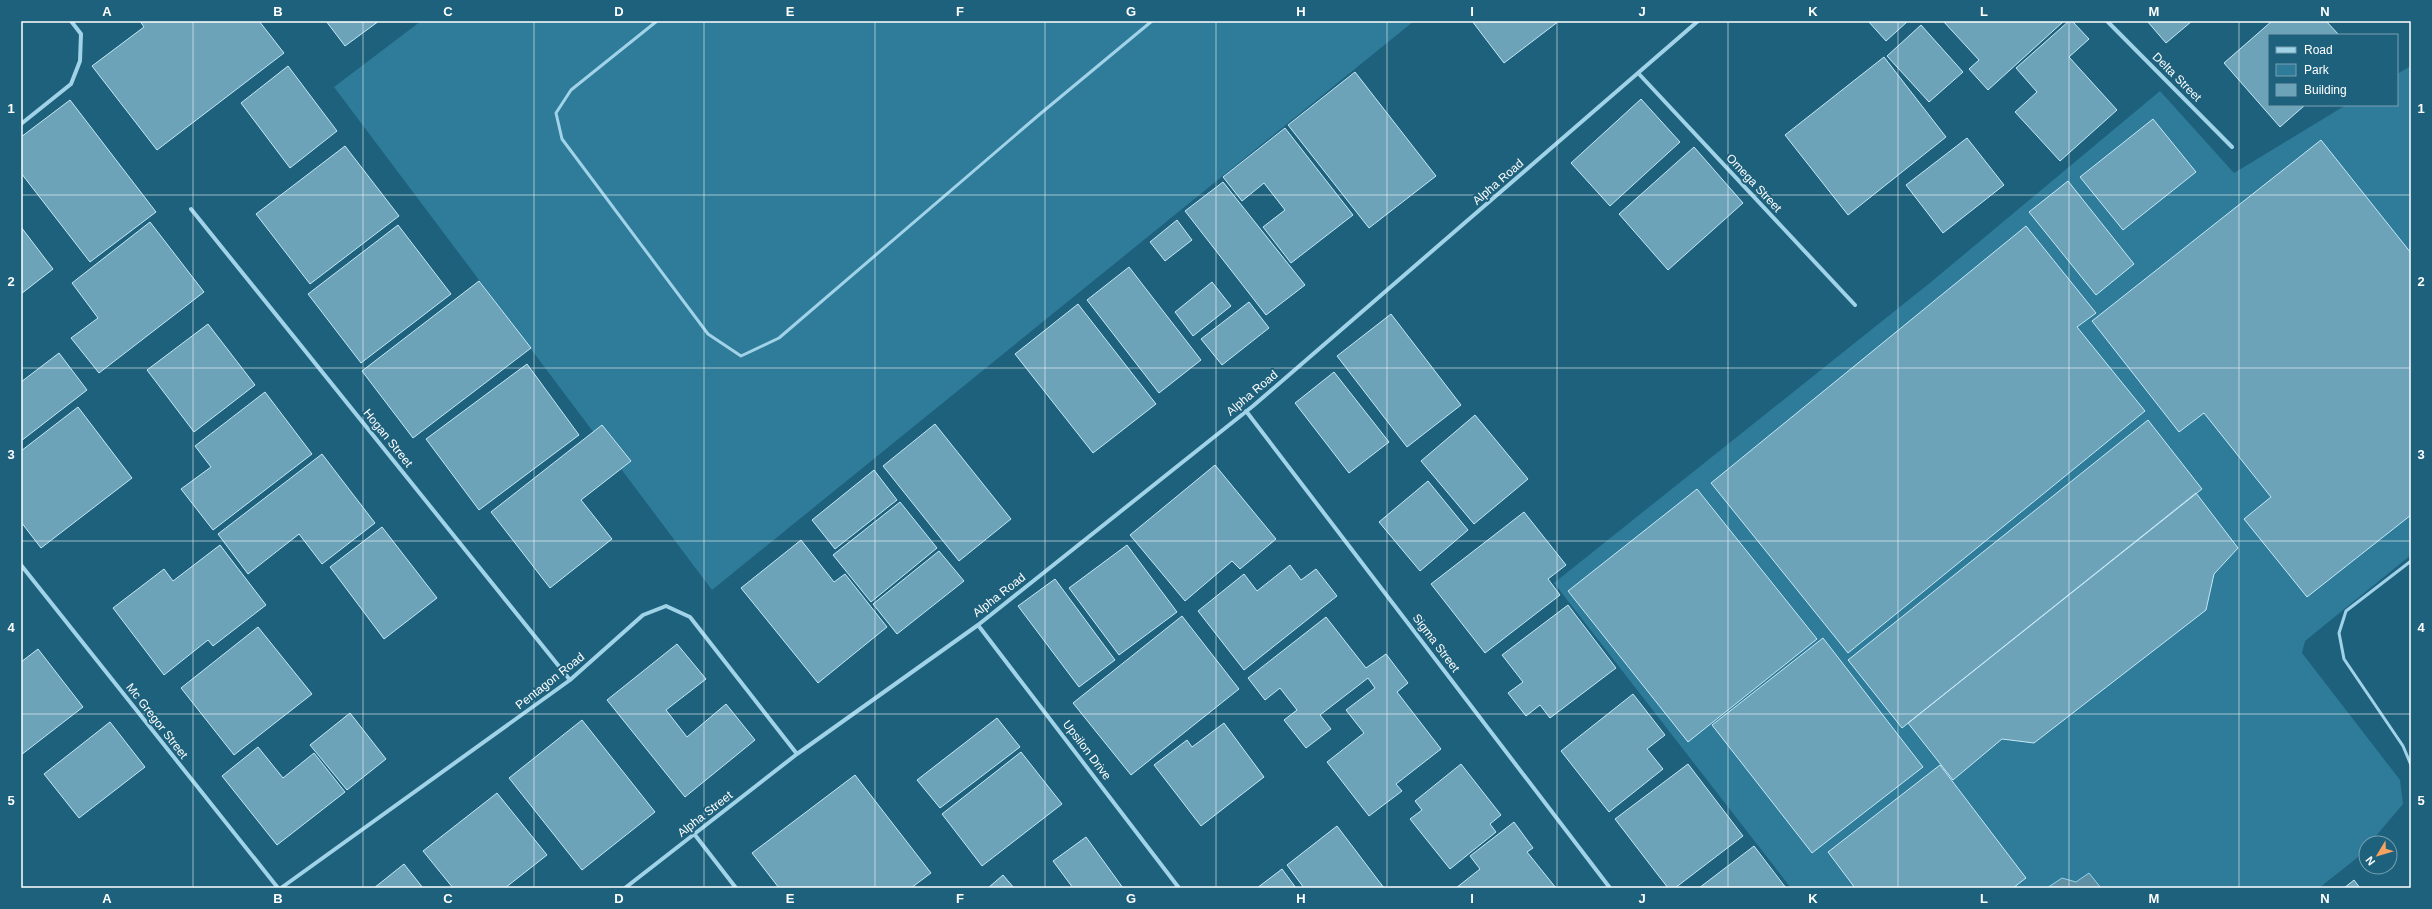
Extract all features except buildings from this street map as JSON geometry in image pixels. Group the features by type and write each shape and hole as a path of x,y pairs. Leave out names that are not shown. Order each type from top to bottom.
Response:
{"street":[{"path":"21,124 71,84 80,61 81,34 71,21"},
{"name":"Alpha Road","path":"797,754 978,625 1246,411 1639,74 1698,21"},
{"name":"Delta Street","path":"2107,21 2232,147"},
{"name":"Omega Street","path":"1639,74 1855,305"},
{"name":"Hogan Street","path":"191,209 570,680"},
{"name":"Sigma Street","path":"1246,411 1610,888"},
{"name":"Mc Gregor Street","path":"21,565 278,888"},
{"name":"Pentagon Road","path":"281,888 570,680 643,616 666,606 690,617 797,754"},
{"name":"Upsilon Drive","path":"978,625 1179,888"},
{"name":"Alpha Street","path":"624,888 695,835 797,754"},
{"path":"695,835 736,888"}],"lane":[{"path":"657,21 571,90 556,113 562,139 708,334 740,356 779,338 1040,114 1152,21"},
{"path":"2411,561 2346,611 2339,633 2344,659 2403,746 2411,765"}],"green space":[{"path":"421,21 1414,21 712,590 334,87"},
{"path":"2411,66 2411,555 2305,641 2302,653 2400,780 2403,804 2377,835 2358,835 2358,857 2319,888 1791,888 1554,583 1931,282 2160,91 2234,173 2344,106 2398,106 2398,73"}],"shaded area":[{"path":"2089,873 2101,888 2047,888 2062,878 2076,882"}]}
